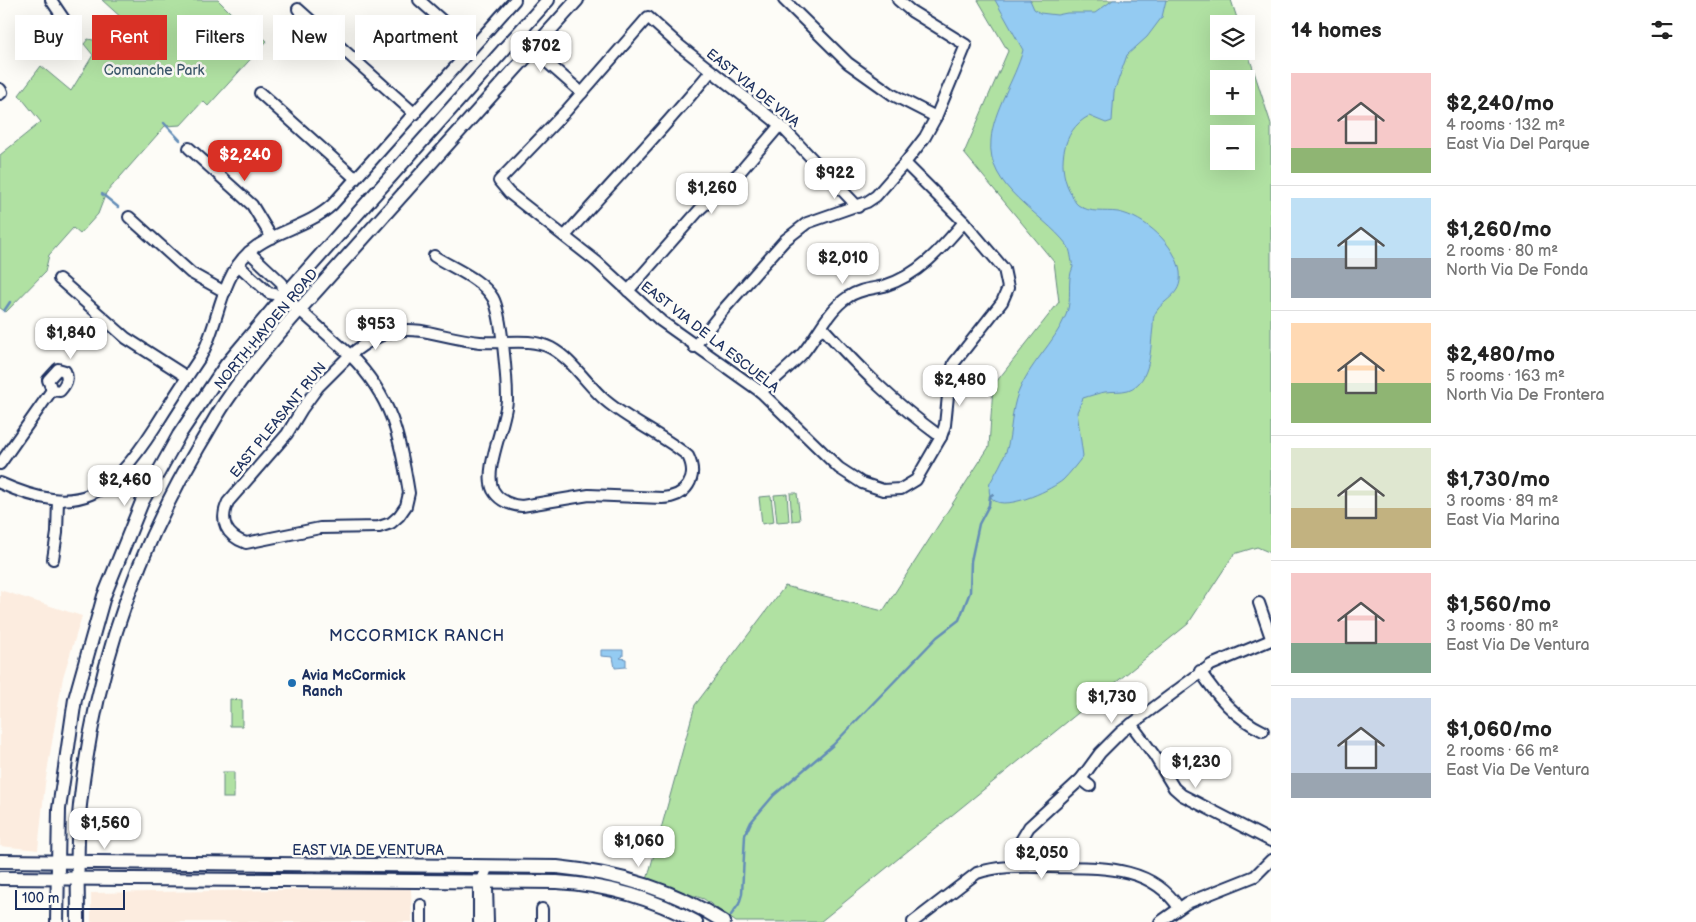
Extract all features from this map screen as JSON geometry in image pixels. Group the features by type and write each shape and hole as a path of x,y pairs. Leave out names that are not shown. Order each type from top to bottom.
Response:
{"main road":[{"name":"NORTH HAYDEN ROAD","path":"57,922 57,863 61,788 75,699 96,621 116,562 142,502 179,434 226,365 284,296 548,0"},
{"name":"NORTH HAYDEN ROAD","path":"78,922 77,863 80,806 90,734 109,650 131,582 173,490 228,398 300,309 578,0"},
{"name":"EAST VIA DE VENTURA","path":"0,861 557,867 625,878 682,899 724,922"},
{"path":"0,878 557,882 590,885 638,897 696,922"}],"street":[{"path":"51,0 61,15"},
{"path":"419,0 436,15"},
{"path":"476,43 515,0"},
{"path":"784,0 848,63 893,95 936,117"},
{"path":"694,346 785,240 808,223 829,214 858,207 876,196 926,137 966,45 911,11 898,0"},
{"path":"911,11 916,0"},
{"path":"298,9 414,114"},
{"name":"EAST VIA DE VIVA","path":"582,94 648,17 711,71 780,125 858,207"},
{"path":"516,35 582,94"},
{"path":"0,483 34,497 58,500 83,496 115,480 137,454 208,344 225,292 238,265 249,252 323,212 414,114 461,60"},
{"path":"565,236 662,130 711,71"},
{"path":"0,89 2,92 0,94"},
{"path":"260,93 355,178"},
{"name":"EAST VIA DE LA ESCUELA","path":"582,94 499,181 509,193 565,236 694,346 761,392 839,468 862,483 883,490 901,489 916,480 941,437"},
{"path":"628,291 701,208 740,172 780,125"},
{"path":"189,148 252,205 272,238"},
{"path":"822,327 870,380 903,409 941,437 945,425 950,376 954,363 1002,302 1008,288 1004,269 964,222 905,163"},
{"path":"129,218 191,273 225,292"},
{"path":"761,392 802,354 837,305 849,296 904,278 926,263 964,222"},
{"name":"EAST PLEASANT RUN","path":"249,252 282,283 284,296"},
{"name":"EAST PLEASANT RUN","path":"238,265 270,294 284,296 300,309 350,355 369,373 382,392 391,413 409,494 406,506 391,523 379,526 320,528 246,543 235,540 226,530 223,522 223,512 228,502 287,434 318,387 350,355 364,343 384,334 414,329 469,340 502,343 539,344 563,356 605,400 688,456 692,469 690,485 683,493 671,498 589,495 522,506 512,505 500,498 493,489 490,476 507,401 502,343 497,307 493,298 477,282 434,256"},
{"path":"59,279 126,338 187,377"},
{"path":"0,464 52,390"},
{"path":"53,559 57,532 58,500"},
{"path":"1012,867 1016,849 1029,827 1081,779 1100,753 1131,724 1200,671 1222,659 1271,639 1259,603"},
{"path":"1200,671 1230,708 1251,725 1263,731"},
{"path":"1131,724 1154,755 1174,788 1182,796 1271,841"},
{"path":"1081,779 1090,786"},
{"path":"1160,922 1178,908 1216,890 1247,880 1262,870 1271,860"},
{"path":"479,922 479,887 484,881 488,866"},
{"path":"913,922 977,874 987,870 1012,867 1121,870 1154,882 1165,890 1178,908"},
{"path":"484,881 488,887 488,922"},
{"path":"421,905 421,922"},
{"path":"542,909 542,922"}],"shaded area":[{"path":"0,590 82,616 63,677 45,784 38,850 0,846"},
{"path":"411,888 412,922 91,922 91,893"}],"green space":[{"name":"Comanche Park","path":"102,0 218,0 233,15 177,15 177,60 250,60 208,106 203,101 181,125 165,126 106,193 98,214 80,234 73,228 49,255 45,272 6,312 0,308 0,155 41,122 19,95 41,66 71,91 92,57 92,60 167,60 167,15 118,15"},
{"path":"978,0 1231,0 1236,15 1210,15 1210,60 1250,60 1253,70 1210,70 1210,115 1255,115 1255,75 1271,124 1271,553 1257,547 1234,554 1188,624 820,922 736,922 704,899 647,880 695,705 785,586 883,611 989,447 993,386 1059,302 1054,262 964,153 1008,51"},
{"name":"Comanche Park","path":"263,37 267,41 263,45"},
{"name":"Comanche Park","path":"88,39 92,40 92,54 84,44"},
{"path":"790,493 797,493 800,520 792,521"},
{"path":"787,494 789,521 777,522 774,495"},
{"path":"771,496 774,522 762,524 759,497"},
{"path":"230,699 242,700 242,726 230,726"},
{"path":"223,772 234,772 234,798 223,798"}],"water":[{"path":"995,0 1030,0 1034,9 1040,13 1057,15 1095,13 1113,0 1166,0 1162,17 1147,37 1127,55 1114,92 1112,121 1106,123 1089,116 1080,122 1072,131 1067,141 1063,163 1067,185 1077,204 1093,211 1118,212 1139,220 1166,242 1177,262 1180,272 1180,281 1175,293 1161,305 1154,316 1150,354 1142,380 1128,390 1102,392 1083,398 1077,412 1083,456 1066,477 1056,485 1032,497 1006,503 996,501 990,495 990,483 1007,449 1018,393 1028,373 1055,335 1066,315 1073,267 1067,245 1006,186 997,172 992,157 991,140 996,118 1023,50"},
{"path":"601,650 623,650 623,656 620,658 626,659 626,667 615,668 613,657 601,656"}],"waterway":[{"path":"164,123 180,140"},
{"path":"102,194 118,207"},
{"path":"4,311 10,302"},
{"path":"731,915 739,904 742,894 745,835 751,822 774,795 833,745 937,637 959,620 970,592 971,561 979,524 989,505 990,496 993,494"}],"place":[{"name":"Avia McCormick Ranch","path":"292,683"}],"district":[{"name":"MCCORMICK RANCH","path":"417,636"}]}
